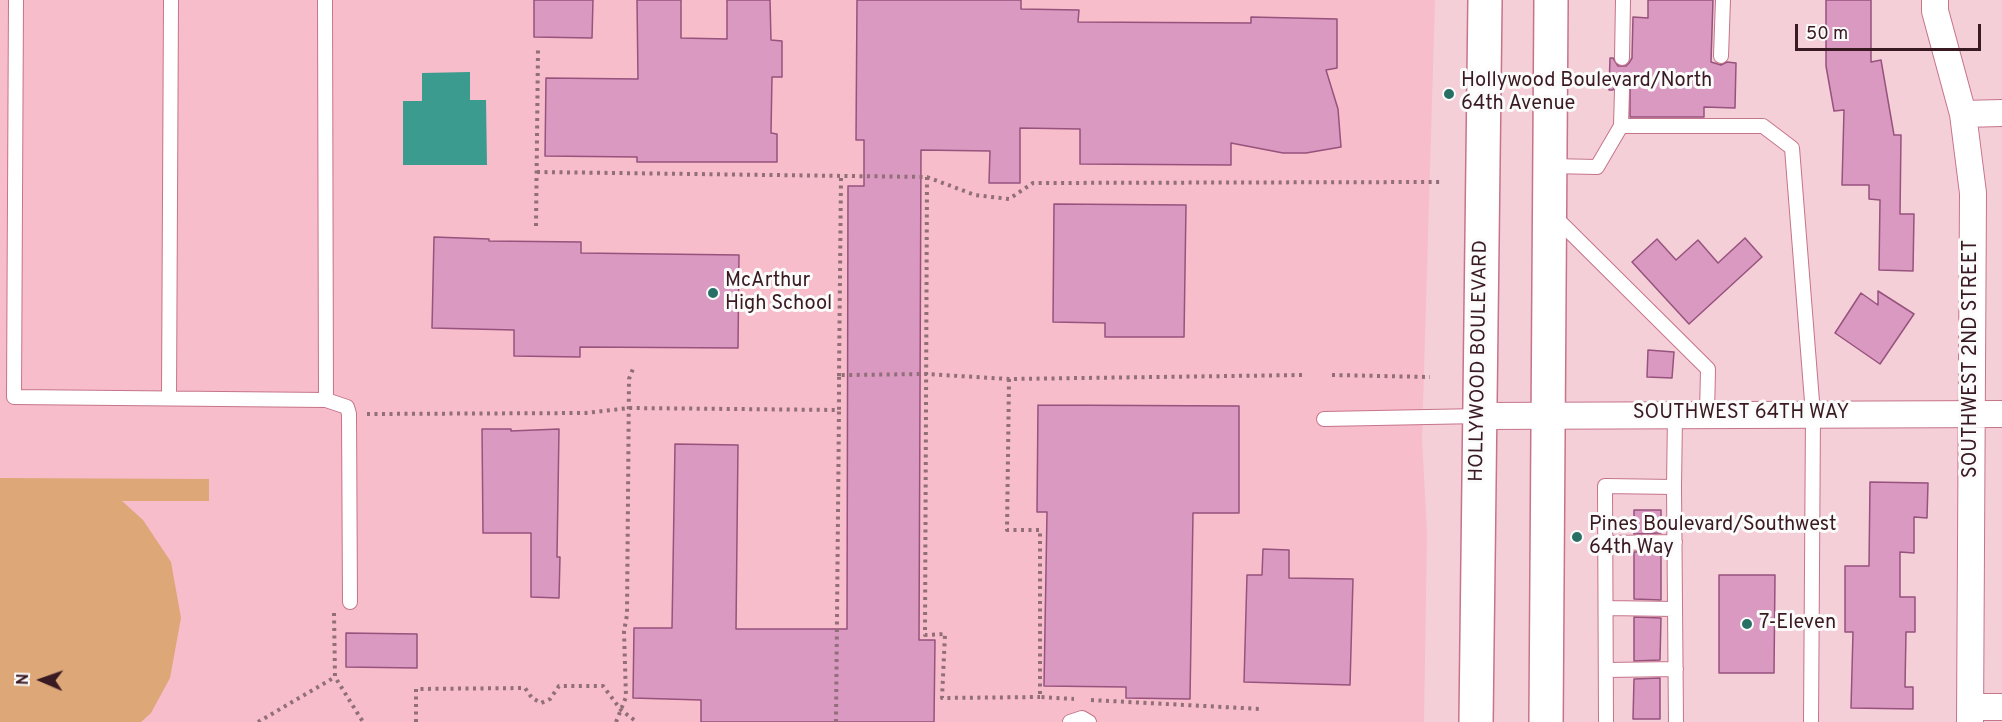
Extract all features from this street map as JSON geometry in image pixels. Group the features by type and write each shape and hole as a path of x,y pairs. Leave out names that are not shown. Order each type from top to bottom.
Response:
{"highway":[{"name":"HOLLYWOOD BOULEVARD","path":"1476,722 1485,0"},
{"path":"1546,722 1551,0"}],"street":[{"name":"SOUTHWEST 2ND STREET","path":"1935,0 1935,11 1963,114 1973,193 1970,715"},
{"path":"1963,114 2002,113"},
{"name":"SOUTHWEST 64TH WAY","path":"1480,416 1972,412 2002,414"},
{"path":"1970,715 2002,707"}],"lane":[{"path":"16,0 15,397 326,400 347,407 349,414 351,602"},
{"path":"169,398 171,0"},
{"path":"325,0 326,400"},
{"path":"1622,58 1623,0"},
{"path":"1721,56 1723,0"},
{"path":"1550,166 1597,167 1621,126 1622,90"},
{"path":"1621,126 1763,126 1792,148 1813,414 1811,722"},
{"path":"1550,213 1708,369 1707,414"},
{"path":"1675,415 1676,722"},
{"path":"1324,419 1480,416"},
{"path":"1606,722 1605,486 1674,487"},
{"path":"1605,543 1675,542"},
{"path":"1606,608 1675,609"},
{"path":"1606,670 1676,669"},
{"path":"1070,722 1082,718 1089,722"}],"path":[{"path":"536,226 538,49"},
{"path":"537,172 927,177 975,195 1009,199 1033,183 1441,182"},
{"path":"839,387 841,176"},
{"path":"927,177 925,635 945,634 942,698 1075,699"},
{"path":"616,722 626,697 624,631 627,615 629,379 634,366"},
{"path":"836,722 839,375 926,375 1009,379 1303,375"},
{"path":"1332,375 1430,377"},
{"path":"1009,379 1007,530 1040,530 1040,697"},
{"path":"586,414 629,408 839,410"},
{"path":"258,722 335,677"},
{"path":"416,722 416,689 525,688 532,698 541,702 550,699 559,686 603,686 621,710 637,722"},
{"path":"1086,700 1261,709"}],"shaded area":[{"name":"McArthur High School","path":"0,0 1435,0 1422,439 1427,533 1424,722 0,722"},
{"path":"470,72 470,100 486,100 487,165 403,165 403,101 422,101 422,73"},
{"path":"0,478 209,479 209,501 122,501 143,520 171,562 181,618 170,678 151,713 141,722 0,722"}],"building":[{"path":"534,0 593,0 592,38 534,37"},
{"path":"637,0 681,0 681,38 727,39 727,0 770,0 771,40 782,41 782,77 772,77 771,133 777,134 777,162 637,162 637,157 545,156 546,78 638,79"},
{"path":"857,0 1021,0 1021,9 1079,10 1078,22 1251,23 1251,17 1337,19 1337,68 1326,70 1338,109 1341,147 1306,153 1283,153 1231,143 1231,165 1080,164 1080,129 1020,128 1020,183 989,183 990,151 921,150 919,640 935,640 934,722 701,722 701,700 633,698 634,628 672,628 675,444 738,445 736,629 847,629 848,186 864,186 864,140 856,140"},
{"path":"1648,0 1713,0 1711,62 1721,65 1727,62 1736,63 1735,108 1704,107 1704,117 1630,117 1630,85 1622,81 1615,85 1613,90 1609,90 1610,58 1613,58 1618,66 1626,66 1629,63 1632,58 1633,17 1648,18"},
{"path":"1826,0 1871,0 1871,62 1881,60 1894,135 1901,135 1900,214 1914,214 1913,271 1879,270 1880,200 1869,199 1869,185 1842,185 1844,110 1834,111 1826,66"},
{"path":"1054,204 1186,205 1184,337 1105,337 1105,323 1053,322"},
{"path":"434,237 489,239 489,241 581,242 581,253 739,255 738,348 580,347 580,357 514,356 514,330 432,328"},
{"path":"1745,238 1762,257 1689,324 1632,262 1657,239 1676,260 1698,240 1718,263"},
{"path":"1878,291 1914,314 1880,364 1835,333 1861,293 1878,305"},
{"path":"1648,350 1674,352 1672,378 1647,377"},
{"path":"1038,405 1239,406 1239,513 1193,513 1190,699 1126,698 1126,687 1044,686 1047,512 1037,512"},
{"path":"482,429 511,429 511,431 559,429 557,557 560,557 559,598 531,597 531,533 483,533"},
{"path":"1870,482 1928,483 1927,518 1914,517 1914,553 1900,552 1900,597 1915,597 1915,632 1906,632 1905,687 1913,687 1913,709 1851,708 1853,632 1845,632 1845,566 1869,566"},
{"path":"1634,510 1661,510 1661,533 1634,534"},
{"path":"1263,549 1289,550 1289,578 1353,579 1350,685 1244,682 1247,575 1262,575"},
{"path":"1661,551 1661,600 1634,599 1634,552"},
{"name":"7-Eleven","path":"1719,575 1775,575 1774,673 1719,673"},
{"path":"1634,617 1661,618 1660,660 1634,661"},
{"path":"346,633 417,634 417,668 346,667"},
{"path":"1660,678 1660,719 1633,719 1634,679"}],"place":[{"name":"Hollywood Boulevard/North 64th Avenue","path":"1449,94"},
{"name":"McArthur High School","path":"713,293"},
{"name":"Pines Boulevard/Southwest 64th Way","path":"1577,537"},
{"name":"7-Eleven","path":"1747,624"}]}
